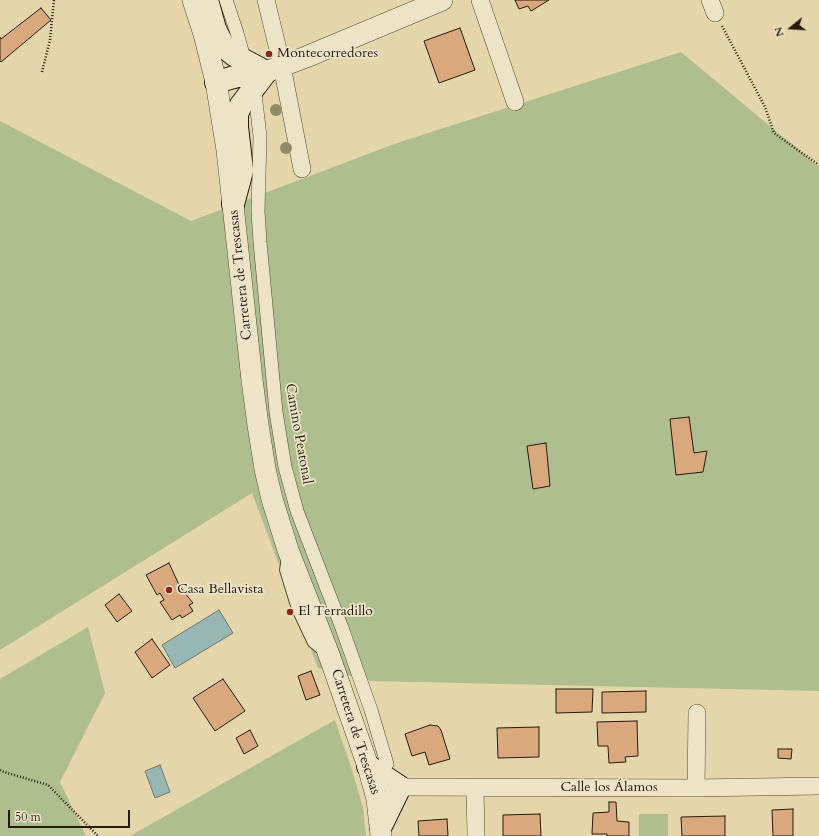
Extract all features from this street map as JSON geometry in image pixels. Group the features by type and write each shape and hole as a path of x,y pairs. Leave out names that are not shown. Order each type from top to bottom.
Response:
{"main road":[{"path":"207,0 215,29 224,47 234,55 274,69"},
{"path":"216,82 274,69"},
{"path":"233,204 242,170 237,127 238,109 245,99 274,69"},
{"path":"378,765 400,788 381,831"}],"street":[{"name":"Carretera de Trescasas","path":"193,0 204,34 216,82 228,150 258,425 265,469 272,499 288,550 328,652 378,765 377,799 381,831"},
{"path":"226,0 242,51"},
{"path":"266,0 274,69 302,169"},
{"path":"274,69 306,58 442,0"},
{"path":"480,0 515,102"},
{"name":"Camino Peatonal","path":"255,94 260,136 258,211 260,242 276,412 285,468 297,511 342,628 371,710 378,765"},
{"path":"696,788 697,713"},
{"name":"Calle los Álamos","path":"400,788 696,788 819,786"},
{"path":"476,788 476,836"}],"path":[{"path":"42,72 50,40 54,0"},
{"path":"713,7 765,107 774,133 819,165"},
{"path":"0,770 48,785 98,836"}],"green space":[{"path":"681,52 819,167 819,691 372,681 318,668 252,493 0,650 0,121 191,221 397,143"},
{"path":"88,627 105,693 60,782 86,836 0,836 0,679"},
{"path":"335,720 363,808 366,836 130,836"},
{"path":"639,814 668,814 668,836 639,836"}],"water":[{"path":"219,610 233,633 175,668 162,645"},
{"path":"160,765 170,792 155,798 145,771"}],"building":[{"path":"515,0 549,0 531,11 528,6 519,9"},
{"path":"41,8 51,20 1,62 0,37 1,39"},
{"path":"460,28 475,70 439,83 424,41"},
{"path":"689,417 694,453 707,451 703,472 676,475 670,419"},
{"path":"546,443 550,486 533,489 527,446"},
{"name":"Casa Bellavista","path":"169,563 180,587 193,603 189,605 193,611 182,618 180,615 172,620 160,602 164,600 160,593 157,595 146,575"},
{"path":"119,594 132,611 117,622 105,605"},
{"path":"152,639 170,665 152,678 135,652"},
{"path":"311,671 320,695 306,700 298,676"},
{"path":"223,679 245,711 215,731 193,698"},
{"path":"556,689 593,689 592,712 556,713"},
{"path":"646,691 646,712 602,713 602,692"},
{"path":"637,721 638,756 625,757 626,762 609,763 608,746 598,746 597,722"},
{"path":"430,725 438,726 441,730 450,759 429,765 425,752 412,756 405,734"},
{"path":"539,727 539,757 498,758 497,728"},
{"path":"250,730 258,746 244,754 236,738"},
{"path":"778,749 792,749 791,759 778,758"},
{"path":"609,802 616,802 617,821 629,822 629,836 592,834 593,813 609,812"},
{"path":"793,809 793,836 773,836 772,810"},
{"path":"540,814 541,836 503,836 503,815"},
{"path":"725,816 725,836 682,836 681,817"},
{"path":"447,819 448,836 419,836 418,821"}],"place":[{"name":"Montecorredores","path":"269,54"},
{"name":"Casa Bellavista","path":"169,590"},
{"name":"El Terradillo","path":"290,612"}]}
